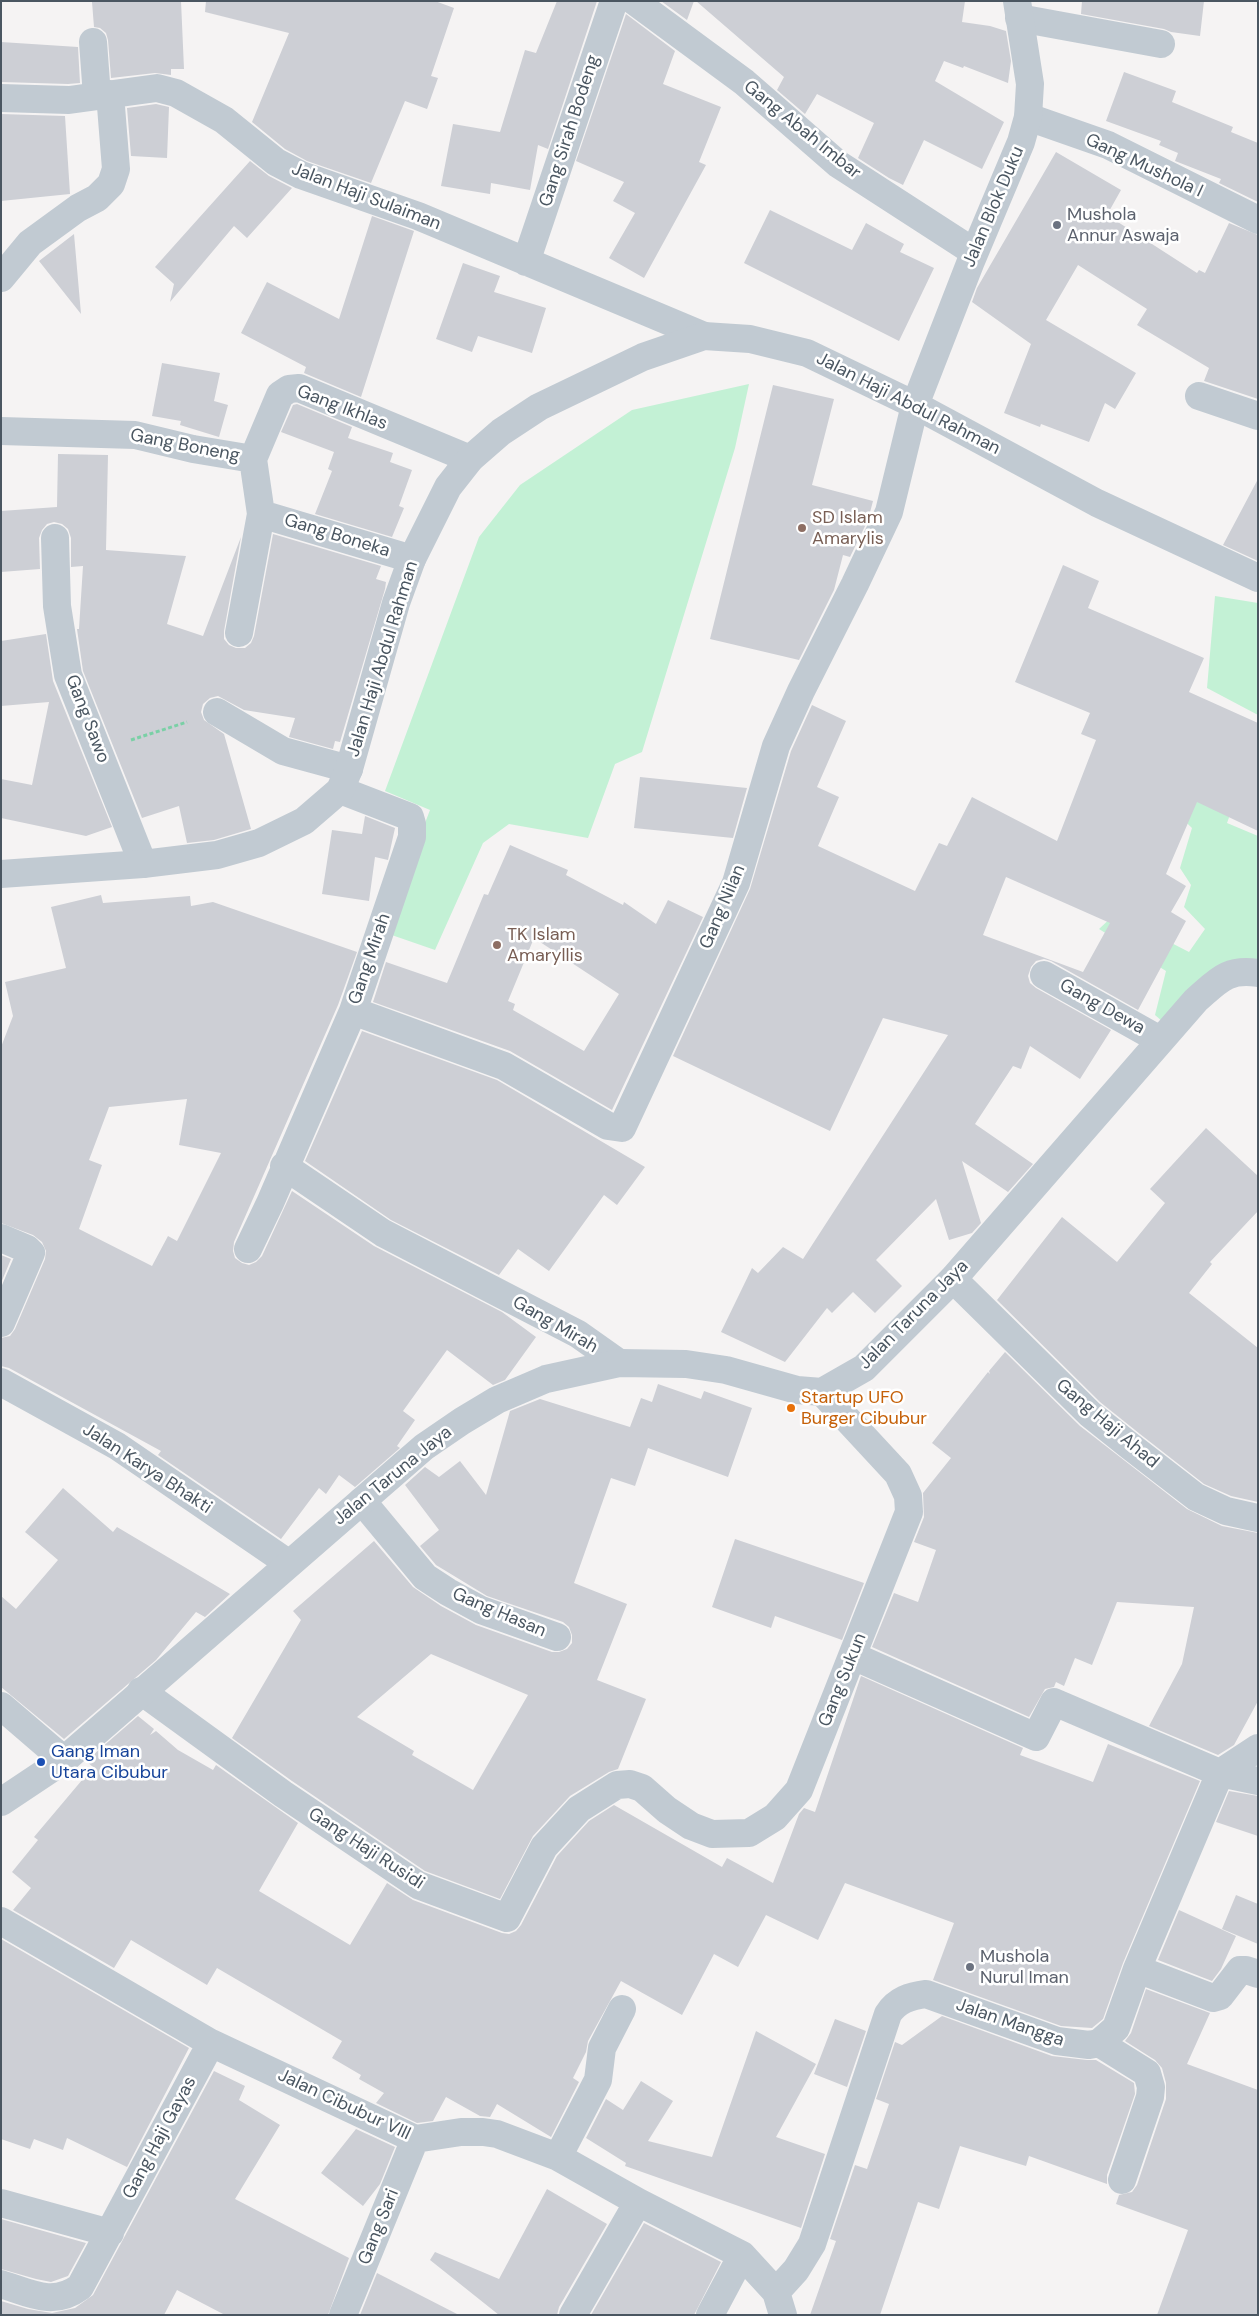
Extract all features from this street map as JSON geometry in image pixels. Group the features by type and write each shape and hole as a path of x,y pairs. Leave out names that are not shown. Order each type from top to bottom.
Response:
{"street":[{"name":"Gang Sirah Bodeng","path":"526,262 614,1"},
{"name":"Gang Abah Imbar","path":"634,1 744,82 838,164 972,256"},
{"name":"Jalan Blok Duku","path":"915,405 972,256 1022,142 1028,118 1030,84 1018,10"},
{"path":"1018,10 1161,44"},
{"path":"1,278 30,243 78,208 97,198 112,184 116,169 93,42"},
{"name":"Jalan Haji Sulaiman","path":"1,98 70,100 157,88 176,93 224,120 276,162 301,175 418,216 704,336"},
{"name":"Gang Mushola I","path":"1028,118 1108,145 1258,220"},
{"name":"Jalan Haji Abdul Rahman","path":"345,779 396,604 412,559 448,487 470,459 500,432 540,407 643,358 704,336 750,339 807,352 915,405 1097,503 1258,578"},
{"name":"Gang Ikhlas","path":"253,459 280,394 289,389 299,388 470,459"},
{"path":"1199,396 1258,416"},
{"name":"Gang Nilan","path":"353,1011 504,1066 608,1126 622,1128 736,883 776,746 800,691 856,584 889,512 915,405"},
{"name":"Gang Boneng","path":"1,431 134,435 193,449 253,459 262,514 238,633"},
{"name":"Gang Boneka","path":"262,514 412,559"},
{"name":"Gang Sawo","path":"55,538 57,606 68,675 143,864"},
{"path":"1,874 143,864 217,855 259,844 304,821 345,779 283,750 217,712"},
{"name":"Gang Mirah","path":"248,1249 270,1203 284,1166 353,1011 412,837 410,817 345,779"},
{"name":"Jalan Taruna Jaya","path":"1,1802 64,1760 288,1562 362,1501 424,1446 497,1400 546,1379 619,1363 686,1364 726,1370 797,1390 822,1392 864,1368 953,1279 1196,1000 1224,975 1238,971 1258,973"},
{"name":"Gang Dewa","path":"1044,975 1160,1040"},
{"name":"Gang Mirah","path":"284,1166 384,1233 578,1334 619,1363"},
{"path":"1,1238 27,1249 31,1253 1,1323"},
{"name":"Gang Haji Ahad","path":"953,1279 1090,1414 1130,1446 1196,1497 1226,1511 1258,1518"},
{"name":"Jalan Karya Bhakti","path":"1,1382 116,1446 288,1562"},
{"name":"Gang Sukun","path":"617,1785 630,1784 642,1788 667,1810 691,1826 712,1834 749,1833 775,1817 799,1790 909,1512 908,1496 898,1474 822,1392"},
{"name":"Gang Hasan","path":"362,1501 424,1577 481,1610 557,1637"},
{"path":"853,1656 1036,1737 1054,1702 1220,1773 1258,1781"},
{"name":"Gang Haji Rusidi","path":"141,1691 283,1794 418,1885 507,1918 544,1847 579,1809 617,1785"},
{"path":"1,1706 64,1760"},
{"path":"1122,2180 1151,2088 1147,2073 1100,2044 1116,2028 1137,1969 1220,1773 1258,1748"},
{"name":"Jalan Cibubur VIII","path":"1,1921 211,2043 415,2139 460,2132 483,2132 497,2134 558,2157 638,2202 742,2255 780,2303"},
{"path":"1137,1969 1213,1998 1220,1996 1240,1970 1258,1974"},
{"name":"Jalan Mangga","path":"780,2303 796,2270 812,2244 888,2014 893,2005 915,1995 926,1994 1057,2041 1089,2045 1100,2044"},
{"path":"558,2157 598,2080 602,2048 622,2009"},
{"name":"Gang Haji Gayas","path":"1,2284 44,2298 58,2298 70,2294 80,2287 211,2043"},
{"name":"Gang Sari","path":"343,2315 415,2139"},
{"path":"1,2202 110,2233"},
{"path":"573,2315 638,2202"},
{"path":"710,2315 742,2255"}],"path":[{"path":"99,750 217,712"}],"green space":[{"path":"749,384 735,448 642,752 615,764 588,838 509,824 483,843 435,950 383,932 430,810 385,791 479,537 520,485 632,410"},
{"path":"1215,596 1258,603 1258,715 1207,688"},
{"path":"1237,795 1227,823 1258,836 1258,964 1171,1029 1155,1015 1166,971 1099,929 1115,914 1189,952 1205,929 1184,907 1191,885 1180,868 1192,828 1161,798"}],"building":[{"path":"181,1 184,69 171,69 171,75 155,73 111,78 108,40 106,33 100,28 94,27 92,2"},
{"path":"206,1 435,1 454,8 431,76 438,78 427,109 405,101 371,183 307,161 285,149 252,122 289,33 205,12"},
{"path":"557,1 597,1 548,149 538,145 530,190 491,183 490,194 441,186 453,124 500,132 525,50 536,53"},
{"path":"661,1 694,1 687,20"},
{"path":"696,1 965,1 962,22 990,26 1006,31 1011,61 1008,83 964,66 963,68 944,61 935,81 1004,122 982,169 924,140 903,185 889,178 858,158 874,123 817,94 805,114 777,90 784,77"},
{"path":"1082,1 1204,1 1200,36 1081,14"},
{"path":"626,14 675,51 663,84 721,107 699,162 706,165 644,278 609,258 635,213 613,201 624,182 576,161"},
{"path":"1,42 78,47 80,83 1,82"},
{"path":"1124,72 1176,91 1172,102 1233,127 1231,132 1258,143 1258,202 1219,183 1221,179 1175,161 1178,153 1159,145 1161,141 1106,121"},
{"path":"156,104 169,107 167,158 131,156 127,108"},
{"path":"1,114 65,116 70,194 1,201"},
{"path":"1056,152 1121,190 1107,215 1197,273 1199,270 1205,273 1229,223 1258,235 1258,399 1204,381 1209,368 1137,325 1147,309 1078,265 1046,320 1136,373 1115,409 1105,403 1089,442 1041,424 1040,427 1004,413 1031,344 972,302 977,288"},
{"path":"250,161 269,176 292,188 247,238 234,226 170,302 174,284 155,267"},
{"path":"770,210 852,250 866,223 904,244 900,252 934,268 899,341 744,263"},
{"path":"372,216 414,231 361,397 304,373 306,367 241,333 267,282 339,319"},
{"path":"74,234 81,314 39,261"},
{"path":"463,263 500,276 494,292 546,308 532,353 478,336 472,352 436,339"},
{"path":"162,363 220,373 214,401 228,405 219,437 180,425 181,421 152,416"},
{"name":"SD Islam Amarylis","path":"773,385 834,399 812,485 873,501 868,520 850,557 843,555 834,590 799,660 710,639"},
{"path":"297,404 352,427 348,438 393,453 390,462 412,470 399,506 404,508 392,537 315,514 332,471 328,469 334,452 281,432 293,405"},
{"path":"58,454 108,455 106,550 186,556 167,624 203,636 241,537 224,631 224,639 229,645 236,648 245,648 251,643 254,636 273,534 381,566 376,579 386,582 385,589 340,742 335,741 333,749 289,737 295,718 244,710 218,696 210,698 203,704 201,712 204,720 224,734 251,829 214,840 187,843 179,806 142,818 83,671 77,629 79,629 83,566 71,567 71,538 68,529 62,524 54,522 47,524 42,530 39,538 40,569 1,572 1,511 57,507"},
{"path":"1258,479 1258,561 1223,545"},
{"path":"1063,565 1099,581 1088,608 1204,658 1189,692 1258,723 1258,831 1197,802 1166,874 1186,886 1171,912 1186,921 1138,1010 1051,961 1044,959 1036,961 1031,967 1028,976 1030,983 1111,1030 1080,1079 1030,1046 1021,1069 1013,1066 975,1124 1033,1164 1008,1192 962,1161 981,1223 972,1233 949,1240 936,1199 876,1260 902,1286 875,1313 853,1292 832,1313 827,1308 785,1362 721,1332 752,1268 758,1273 783,1247 803,1259 948,1035 883,1018 830,1131 673,1056 750,889 791,751 812,705 846,721 817,787 839,797 818,846 915,891 939,843 947,846 972,797 1057,841 1096,740 1081,734 1090,713 1015,682","holes":["1006,877 1110,923 1083,972 983,935"]},
{"path":"46,634 53,681 112,827 86,836 1,818 1,779 32,785 49,702 1,706 1,641"},
{"path":"640,777 747,788 733,838 634,828"},
{"path":"365,816 395,828 388,860 375,857 369,901 322,894 332,830 362,834"},
{"path":"510,845 568,870 566,875 623,905 624,902 656,924 668,900 703,917 612,1110 510,1051 373,1002 386,962 447,983 484,894 488,895","holes":["534,938 619,994 584,1051 513,1010 515,1004 508,1001"]},
{"path":"101,895 103,903 190,896 191,906 213,902 357,952 338,1005 234,1242 233,1251 235,1258 249,1265 256,1262 262,1256 292,1191 374,1246 502,1312 536,1337 505,1380 493,1385 447,1350 403,1411 415,1420 397,1446 400,1448 355,1487 339,1475 326,1494 319,1488 281,1539 158,1455 161,1451 9,1368 1,1366 1,1338 10,1336 15,1329 45,1259 46,1251 42,1242 33,1235 1,1223 1,1047 13,1016 5,982 66,968 51,907","holes":["187,1099 179,1145 221,1153 177,1241 168,1236 152,1266 79,1229 102,1165 89,1160 109,1107"]},
{"path":"362,1031 497,1080 645,1167 617,1205 604,1195 549,1271 518,1249 499,1275 391,1220 305,1161"},
{"path":"1206,1128 1258,1176 1258,1211 1210,1262 1212,1264 1189,1293 1258,1348 1258,1502 1231,1496 1204,1484 1100,1402 997,1300 1062,1217 1117,1262 1165,1203 1150,1189"},
{"path":"1,1255 11,1259 1,1283"},
{"path":"1005,1352 1080,1426 1187,1509 1222,1526 1258,1533 1258,1701 1234,1745 1218,1755 1149,1726 1182,1664 1194,1607 1117,1602 1092,1665 1075,1658 1064,1686 1056,1682 1054,1687 1045,1689 1029,1717 872,1647 894,1593 918,1602 936,1550 914,1542 924,1517 923,1493 951,1458 932,1443 988,1372 990,1374 989,1371"},
{"path":"658,1384 701,1399 704,1391 752,1408 728,1477 648,1448 635,1486 611,1478 574,1583 627,1604 597,1680 646,1699 618,1769 609,1772 570,1796 533,1836 500,1899 425,1871 232,1738 301,1620 293,1611 374,1541 413,1587 441,1606 476,1625 552,1652 567,1649 572,1643 572,1635 569,1627 563,1622 487,1596 436,1565 420,1546 439,1530 405,1485 425,1467 439,1477 460,1461 486,1495 510,1411 540,1399 630,1427 641,1398 652,1402","holes":["431,1654 528,1695 473,1790 412,1755 414,1751 357,1717"]},
{"path":"63,1488 113,1532 117,1527 230,1594 205,1617 196,1612 156,1660 64,1739 1,1687 1,1596 16,1609 58,1560 25,1532"},
{"path":"735,1539 864,1583 842,1640 775,1616 771,1628 712,1607"},
{"path":"861,1676 1023,1748 1020,1755 1093,1782 1108,1744 1200,1781 1123,1963 1103,2019 1092,2028 1061,2026 933,1980 954,1923 845,1883 818,1940 766,1915 738,1967 714,1954 682,2015 621,1981 588,2041 586,2052 573,2078 579,2082 551,2137 497,2104 490,2117 480,2116 446,2097 433,2121 417,2123 376,2103 384,2093 359,2079 361,2075 332,2058 342,2041 217,1968 207,1985 131,1940 114,1968 13,1910 31,1888 12,1872 38,1840 34,1837 93,1767 86,1761 138,1716 154,1729 150,1735 156,1731 178,1750 213,1770 216,1765 298,1823 259,1891 350,1945 387,1883 413,1900 502,1933 509,1934 516,1931 521,1925 557,1856 589,1821 614,1805 722,1867 727,1858 773,1883 799,1814 804,1808 815,1812"},
{"path":"1229,1791 1258,1796 1258,1836 1216,1822"},
{"path":"1236,1895 1258,1904 1258,1944 1222,1929"},
{"path":"1179,1910 1236,1936 1221,1969 1212,1981 1158,1960"},
{"path":"1,1939 189,2048 127,2167 67,2138 63,2150 34,2139 30,2149 1,2139"},
{"path":"1146,1989 1210,2013 1187,2064 1258,2090 1258,2315 1157,2315 1188,2230 1116,2204 1119,2195 1132,2192 1137,2185 1166,2099 1166,2083 1162,2068 1155,2060 1125,2041 1131,2033"},
{"path":"942,2016 1052,2056 1096,2060 1134,2083 1135,2094 1107,2175 1107,2184 1029,2156 1026,2166 960,2146 939,2209 918,2202 880,2315 810,2315 836,2241 830,2239 855,2165 867,2169 889,2104 876,2099 895,2042 902,2045"},
{"path":"835,2019 866,2031 847,2087 814,2074"},
{"path":"756,2031 816,2064 776,2137 825,2154 801,2228 625,2166 626,2163 586,2138 606,2099 623,2110 641,2081 673,2101 648,2141 712,2157"},
{"path":"214,2071 245,2086 239,2100 280,2125 235,2199 349,2258 328,2315 225,2315 177,2290 164,2315 1,2315 1,2301 28,2309 52,2313 75,2308 93,2295"},
{"path":"356,2129 395,2147 380,2184 363,2206 321,2173"},
{"path":"547,2189 607,2224 559,2307 557,2315 499,2315 430,2260 435,2252 499,2279"},
{"path":"1,2219 86,2243 68,2276 51,2282 36,2279 1,2269"},
{"path":"644,2223 721,2262 694,2315 591,2315"},
{"path":"377,2273 459,2315 360,2315"}],"place":[{"name":"Mushola Annur Aswaja","path":"1057,225"},
{"name":"SD Islam Amarylis","path":"802,528"},
{"name":"TK Islam Amaryllis","path":"497,945"},
{"name":"Startup UFO Burger Cibubur","path":"791,1408"},
{"name":"Gang Iman Utara Cibubur","path":"41,1762"},
{"name":"Mushola Nurul Iman","path":"970,1967"}]}
